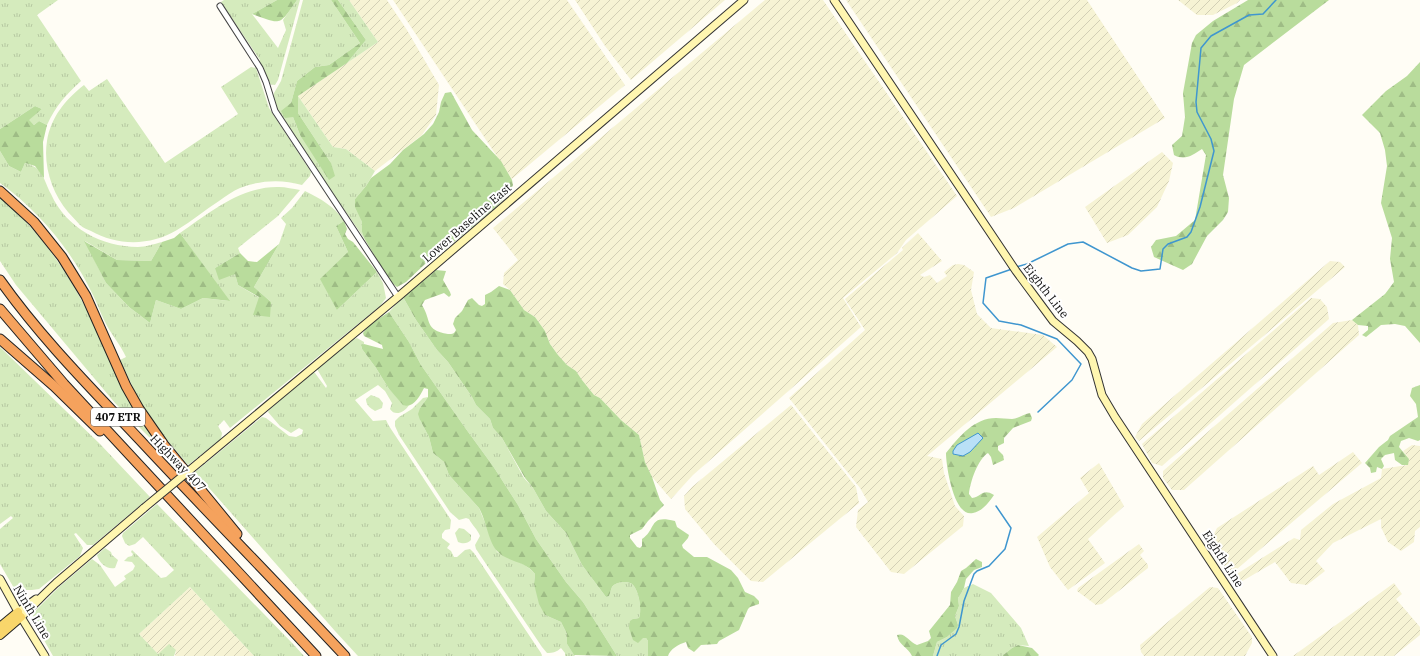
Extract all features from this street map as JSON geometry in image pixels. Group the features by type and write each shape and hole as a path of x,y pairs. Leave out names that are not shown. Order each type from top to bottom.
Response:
{"highway":[{"path":"0,191 34,222 62,257 86,296 126,386 139,409 164,445 235,531 243,548"},
{"name":"Highway 407","path":"0,280 14,300 59,354 345,656"},
{"name":"407 ETR","path":"0,309 35,351 316,656"},
{"path":"0,340 54,386 172,501"}],"main road":[{"name":"Lower Baseline East","path":"19,614 38,602 43,595 144,508 398,297 744,0"},
{"name":"Eighth Line","path":"834,0 1016,271 1053,321 1078,340 1088,352 1092,360 1102,395 1115,417 1273,656"},
{"name":"Ninth Line","path":"0,579 19,614 45,656"},
{"path":"0,627 19,614"},
{"path":"0,635 19,614"}],"street":[{"path":"220,6 260,68 275,111 398,297"}],"shaded area":[{"path":"349,0 387,0 407,30 439,85 436,115 422,135 375,171 346,149 333,147 298,96 378,42"},
{"path":"393,0 567,0 625,85 512,179"},
{"path":"575,0 725,0 631,80 605,46"},
{"path":"765,0 823,0 957,196 906,240 897,253 843,298 861,327 693,475 671,499 652,477 645,462 639,435 621,420 600,398 594,395 576,371 567,365 558,355 550,344 545,331 535,317 524,310 510,290 503,284 504,273 518,260 493,228"},
{"path":"846,0 1087,0 1165,118 1014,208 991,217"},
{"path":"1178,0 1240,0 1213,15 1197,15"},
{"path":"1162,152 1173,163 1169,181 1157,207 1128,235 1107,243 1085,207"},
{"path":"918,233 942,261 920,275 924,277 930,275 937,283 947,276 944,272 953,265 964,265 974,272 971,290 977,314 991,328 1043,335 1057,347 927,456 942,459 944,473 955,506 964,516 963,526 904,574 891,572 856,527 858,510 868,502 860,488 789,398 865,330 845,299 903,250 902,248"},
{"path":"1330,261 1340,262 1345,267 1139,441 1135,437 1142,424"},
{"path":"1311,298 1320,299 1327,307 1329,319 1162,466 1152,463 1142,444"},
{"path":"1352,320 1358,325 1359,335 1184,490 1172,490 1163,478 1163,471 1333,323"},
{"path":"791,405 856,487 859,503 763,582 751,581 714,544 685,509 684,496 692,487"},
{"path":"1412,445 1420,446 1420,527 1415,531 1414,542 1401,551 1388,542 1381,527 1381,519 1333,543 1316,561 1325,571 1307,585 1291,583 1275,562 1239,583 1232,577 1294,538 1300,540 1301,530 1333,504 1381,478 1382,469 1407,465 1409,459 1403,451"},
{"path":"1353,452 1362,463 1230,575 1209,544 1217,528 1313,466 1319,475"},
{"path":"1099,463 1124,506 1088,539 1105,563 1068,590 1050,567 1037,537 1089,493 1080,478"},
{"path":"1139,544 1144,551 1140,555 1148,565 1148,568 1102,604 1096,605 1077,591 1078,588"},
{"path":"1394,583 1402,594 1396,599 1420,627 1420,635 1394,656 1293,656"},
{"path":"190,587 254,656 175,656 176,650 158,654 139,634"},
{"path":"1210,587 1218,588 1252,637 1252,643 1245,656 1144,656 1141,652 1140,645"}],"green space":[{"path":"0,0 58,0 37,15 81,81 62,101 47,125 39,121 34,125 28,120 42,109 35,106 0,129"},
{"path":"224,0 277,0 252,14 278,48 286,30 283,20 297,0 300,0 278,80 275,85 268,84 259,62 260,60 221,2"},
{"path":"277,0 297,0 287,15 279,21 269,20 252,14"},
{"path":"303,0 331,0 360,43 329,65 315,67 297,81 291,103 293,117 300,135 331,163 298,113 298,96 333,147 346,149 375,171 366,186 355,199 362,222 362,232 364,238 286,126 275,106 273,98 274,93 281,81"},
{"path":"331,0 338,0 366,40 347,63 298,96 298,113 331,163 335,176 329,180 300,135 293,117 285,118 281,111 291,103 297,81 315,67 329,65 360,43"},
{"path":"338,0 349,0 378,42 347,63 366,40"},
{"path":"1248,0 1329,0 1244,65 1234,99 1223,175 1229,198 1228,212 1223,220 1207,236 1192,264 1183,270 1154,257 1151,247 1156,240 1176,236 1195,220 1206,155 1202,149 1189,156 1178,157 1174,155 1172,145 1182,136 1185,117 1183,93 1192,43 1196,35 1213,21"},
{"path":"1420,62 1420,343 1405,326 1395,324 1381,325 1366,337 1362,335 1368,330 1368,326 1358,325 1352,320 1385,294 1394,282 1390,259 1392,238 1381,203 1387,166 1385,150 1380,133 1362,115 1386,91 1407,76"},
{"path":"251,67 256,68 269,108 311,172 310,176 302,185 271,181 248,185 227,195 188,223 167,235 156,239 134,242 101,236 81,226 62,205 50,179 46,160 47,141 55,117 65,103 84,85 89,91 107,79 165,163 238,114 221,87"},
{"path":"451,92 472,130 501,161 512,180 513,185 509,193 498,205 442,252 425,264 406,282 397,287 389,280 364,238 362,232 362,222 355,207 355,199 371,178 390,164 403,150 424,134 433,124 439,112 445,93"},
{"path":"35,106 42,109 29,120 34,125 39,121 47,125 43,142 44,178 35,166 25,163 21,172 9,166 0,151 0,129"},
{"path":"0,151 9,166 21,172 25,163 36,168 42,175 51,194 66,217 87,233 111,244 125,246 141,247 162,242 151,261 117,260 85,241 106,283 129,307 150,323 156,300 181,309 203,298 229,301 180,233 226,202 252,191 265,188 282,187 300,190 278,216 238,248 240,253 215,268 235,274 238,285 260,298 271,302 254,287 279,244 286,224 281,218 292,208 305,191 327,203 344,221 336,226 348,252 337,310 377,272 383,283 386,298 380,306 230,428 224,420 218,426 222,433 221,439 188,465 158,429 140,402 120,360 126,357 106,325 85,279 65,248 28,206 0,183"},
{"path":"0,198 25,221 47,246 75,288 131,404 151,435 150,438 115,403 16,285 0,261"},
{"path":"344,221 347,229 345,234 348,239 353,242 377,272 337,310 320,279 348,252 336,226"},
{"path":"180,233 230,301 203,298 181,309 156,300 150,323 129,307 106,283 84,241 117,260 151,261 162,242 174,238"},
{"path":"279,244 254,287 271,302 270,317 253,315 259,297 238,285 235,274 219,280 215,268 240,253 248,261 257,262"},
{"path":"436,270 446,271 443,280 451,295 449,297 444,293 425,300 422,305 430,324 435,330 453,334 456,330 453,324 455,318 462,311 468,300 472,298 482,306 485,304 485,295 499,286 510,290 524,310 535,317 545,331 550,344 558,355 567,365 576,371 594,395 600,398 621,420 639,435 645,462 660,500 664,505 642,529 630,535 630,538 637,547 640,548 642,546 642,539 647,535 657,521 666,519 675,521 677,527 689,535 682,545 683,548 694,557 707,557 731,570 738,578 745,592 754,596 759,601 759,604 748,609 739,630 719,641 717,644 701,645 694,652 688,648 686,642 683,643 673,649 668,656 648,656 648,641 646,638 643,638 638,643 633,640 629,628 630,621 639,618 640,610 638,596 633,585 625,582 614,585 609,596 606,597 582,565 566,533 546,511 502,438 493,428 490,419 476,405 448,362 437,350 416,320 403,297 406,291 423,281"},
{"path":"403,297 416,320 437,350 448,362 476,405 490,419 493,428 502,438 524,478 533,488 546,511 566,533 582,565 606,597 609,596 614,585 628,582 633,585 638,596 640,615 639,618 633,619 643,638 646,638 648,641 648,656 617,656 583,602 566,582 536,539 518,505 493,466 421,365 409,342 389,312"},
{"path":"389,312 409,342 421,365 493,466 518,505 536,539 566,582 583,602 617,656 574,655 567,644 567,634 561,622 545,615 539,604 534,584 535,574 527,566 507,558 498,552 492,543 479,508 449,475 444,462 433,453 429,437 418,414 420,408 428,397 428,389 424,388 418,398 410,405 403,405 389,389 362,349 361,345 364,344 383,349 382,345 364,336 363,333 369,325"},
{"path":"357,338 364,342 361,346 362,349 389,389 403,404 409,405 400,413 395,413 390,409 392,403 385,391 378,385 355,400 373,421 386,420 451,520 450,529 445,530 442,534 442,538 450,544 447,548 451,551 454,557 457,557 465,550 470,549 474,553 542,656 358,656 195,472 262,417 266,418 289,436 296,437 302,434 303,430 299,428 291,433 280,426 268,412 313,372 326,388 327,386 317,369 352,340"},
{"path":"0,347 100,444 150,497 93,545 87,545 76,533 74,534 83,548 80,556 39,589 21,590 14,588 0,564 0,529 13,518 11,516 0,524"},
{"path":"1420,385 1420,440 1418,441 1409,438 1401,441 1399,447 1409,459 1408,465 1402,465 1395,460 1394,453 1385,455 1381,459 1384,466 1382,469 1377,467 1376,472 1371,473 1370,468 1365,463 1379,447 1388,440 1390,436 1418,417 1416,404 1410,396 1412,388"},
{"path":"371,395 379,398 383,403 382,408 375,411 371,409 366,399"},
{"path":"428,397 420,408 420,420 429,437 433,453 444,462 449,475 479,508 497,552 523,564 535,574 534,584 545,615 561,622 567,634 567,644 575,656 565,656 565,653 561,648 555,652 547,653 542,647 476,549 475,545 480,536 478,532 469,519 466,518 459,520 450,512 399,435 395,426 395,421 412,409 423,398"},
{"path":"1030,413 1032,418 1031,421 1013,428 1004,438 1004,443 998,446 998,450 1003,455 1004,460 993,465 991,457 988,453 981,460 973,477 969,494 972,498 987,492 994,495 985,506 977,512 966,512 961,508 952,490 946,453 962,435 981,421 996,418 1014,419"},
{"path":"157,504 304,656 254,656 190,587 139,634 158,654 169,644 176,650 174,656 53,656 36,626 33,615 59,587 92,559 100,565 115,587 126,579 124,576 133,570 135,566 132,562 124,561 128,557 132,556 132,550 161,578 166,577 174,570 143,537 135,544 129,546 125,543 122,536 123,533"},
{"path":"459,528 464,529 471,535 471,540 465,543 458,542 455,533"},
{"path":"105,548 118,560 115,568 106,567 98,558 97,555"},
{"path":"976,559 982,562 982,567 974,570 966,579 964,588 958,598 959,606 955,616 958,625 957,628 947,637 937,642 933,656 912,656 900,642 897,635 900,634 905,636 917,645 928,641 931,638 929,631 950,605 951,592 961,571"},
{"path":"973,584 991,593 1021,628 1029,646 1018,645 1002,656 933,656 937,642 947,637 958,625 955,616 959,606 958,598 964,588"},
{"path":"1018,645 1032,648 1039,655 1002,656"}],"water":[{"path":"978,433 983,438 970,452 963,456 953,454 953,451 957,445"}],"waterway":[{"path":"1016,267 1027,264 1068,244 1083,242 1132,268 1141,271 1160,269 1163,249 1168,244 1187,237 1191,232 1200,207 1214,151 1211,139 1197,112 1196,102 1201,48 1211,36 1249,15 1263,14 1276,0"},
{"path":"1012,269 986,278 983,303 999,321 1021,325 1057,339 1081,364 1072,380 1038,412"},
{"path":"937,656 941,645 956,634 959,627 964,601 974,574 977,571 989,566 1005,549 1011,528 996,506"}]}
